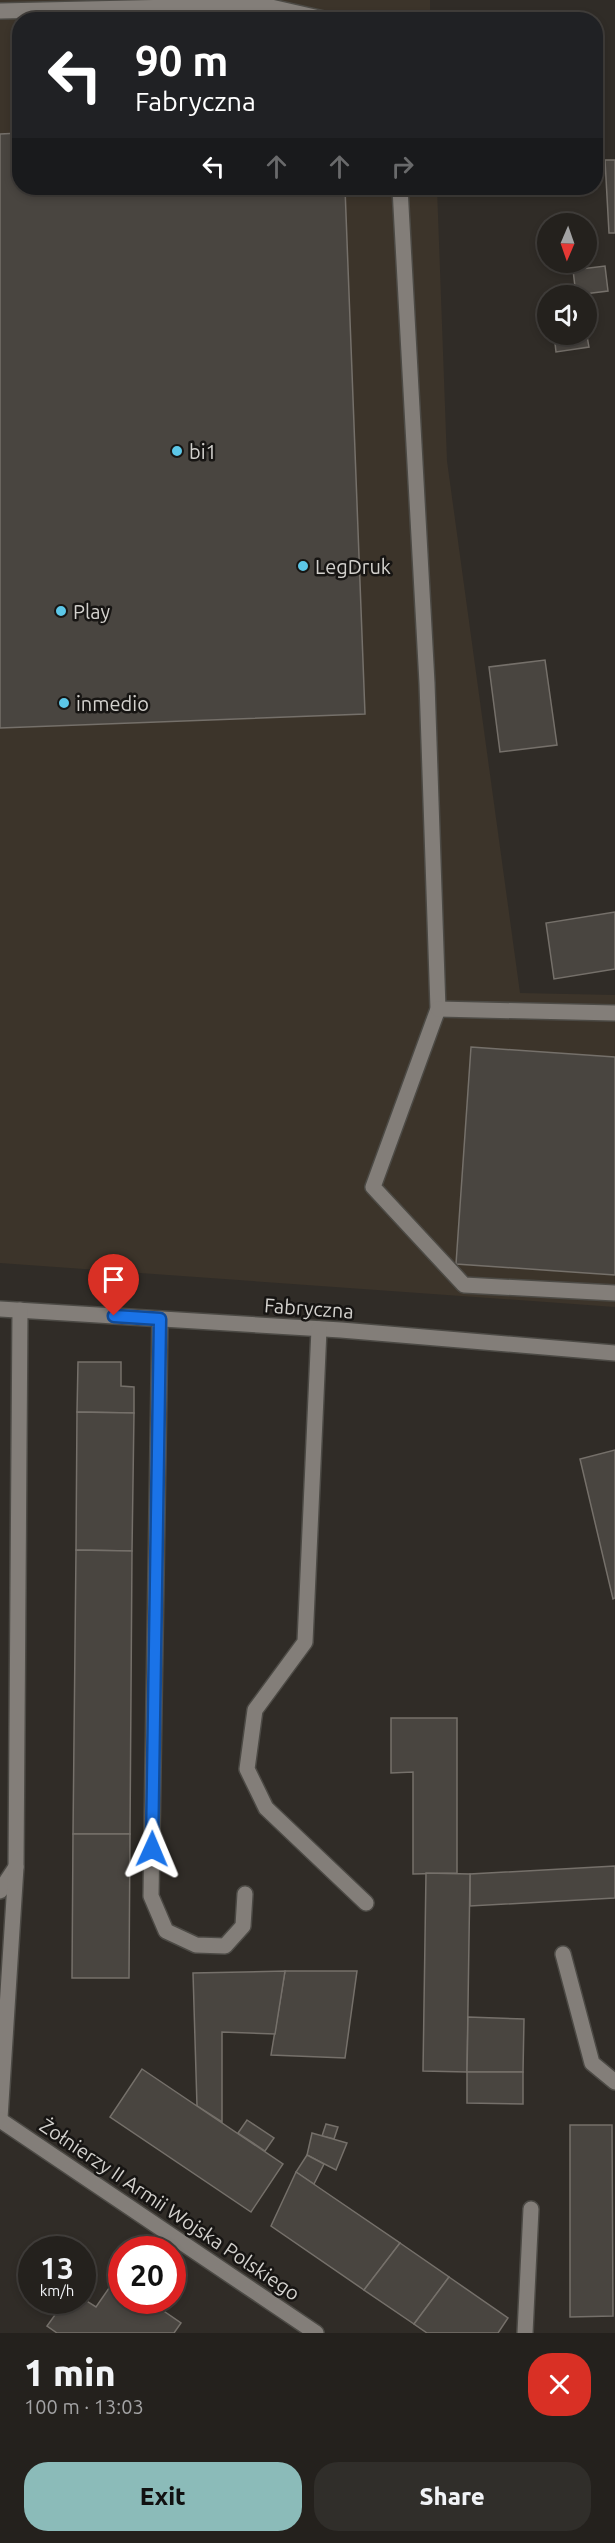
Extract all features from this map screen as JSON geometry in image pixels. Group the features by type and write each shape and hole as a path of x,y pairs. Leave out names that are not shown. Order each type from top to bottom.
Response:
{"street":[{"path":"0,10 262,5 293,12"},
{"path":"399,195 427,683 438,1009 373,1187 464,1285 615,1293"},
{"path":"438,1009 615,1013"},
{"name":"Fabryczna","path":"0,1309 319,1329 615,1353"},
{"path":"0,2119 16,1867 20,1310"},
{"path":"160,1319 151,1896 166,1931 196,1945 225,1946 243,1926 244,1894"},
{"path":"319,1329 305,1642 255,1710 247,1769 266,1808 366,1903"},
{"path":"0,1891 16,1867"},
{"path":"563,1954 592,2063 615,2082"},
{"name":"Żołnierzy II Armii Wojska Polskiego","path":"0,2119 316,2333"},
{"path":"525,2333 531,2209"}],"shaded area":[{"path":"0,0 430,0 430,12 12,12 12,195 437,195 447,461 520,993 615,995 615,1307 0,1263"}],"building":[{"name":"bi1","path":"12,133 12,195 345,195 365,714 0,728 0,134"},
{"path":"605,160 615,160 615,233 609,233"},
{"path":"605,266 608,291 597,292 597,285 575,285 573,273 597,273 597,267"},
{"path":"555,345 589,345 589,347 556,352"},
{"path":"545,660 557,745 500,752 489,667"},
{"path":"615,912 615,969 554,979 546,923"},
{"path":"471,1047 615,1057 615,1275 456,1264"},
{"path":"78,1362 121,1362 121,1386 134,1387 134,1413 77,1412"},
{"path":"77,1412 134,1413 132,1551 76,1550"},
{"path":"615,1450 615,1598 613,1599 580,1459"},
{"path":"76,1550 132,1551 130,1834 73,1834"},
{"path":"391,1718 457,1718 457,1873 413,1874 413,1772 391,1773"},
{"path":"73,1834 130,1834 129,1978 72,1978"},
{"path":"615,1866 615,1898 470,1906 470,1874"},
{"path":"426,1873 470,1874 467,2072 423,2071"},
{"path":"285,1971 357,1971 345,2058 271,2055"},
{"path":"285,1971 275,2034 222,2032 222,2122 197,2106 193,1973"},
{"path":"468,2017 524,2019 523,2072 467,2072"},
{"path":"142,2069 283,2164 251,2212 110,2117"},
{"path":"467,2072 523,2072 523,2104 467,2103"},
{"path":"247,2120 274,2138 265,2151 238,2133"},
{"path":"326,2124 338,2127 334,2139 322,2136"},
{"path":"570,2125 612,2125 613,2316 570,2317"},
{"path":"312,2133 347,2143 336,2170 307,2155"},
{"path":"307,2155 324,2164 314,2184 296,2172"},
{"path":"296,2172 400,2243 364,2290 271,2226"},
{"path":"400,2243 449,2277 414,2324 364,2290"},
{"path":"449,2277 508,2318 498,2333 427,2333 414,2324"},
{"path":"108,2290 108,2314 168,2314 181,2323 174,2333 57,2333 47,2326 56,2314 96,2314 96,2307"}],"place":[{"name":"bi1","path":"177,451"},
{"name":"LegDruk","path":"303,566"},
{"name":"Play","path":"61,611"},
{"name":"inmedio","path":"64,703"}],"route":[{"path":"114,1316 160,1319 152,1849"}]}
